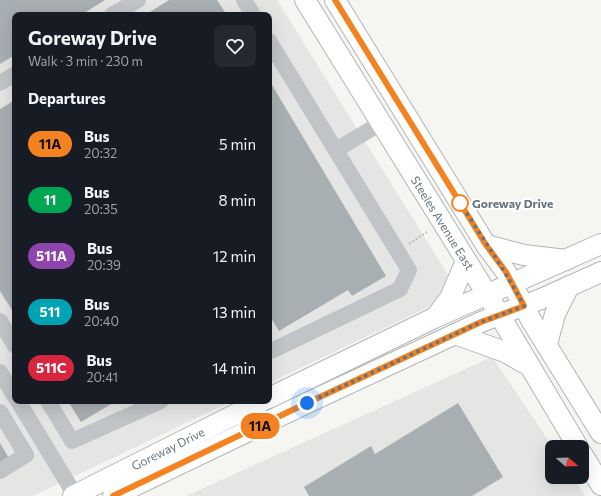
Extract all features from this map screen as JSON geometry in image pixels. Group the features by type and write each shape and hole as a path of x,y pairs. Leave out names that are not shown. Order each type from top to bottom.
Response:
{"main road":[{"name":"Steeles Avenue East","path":"305,0 487,294 574,440"},
{"path":"334,0 486,245 506,272 524,306 601,433"},
{"name":"Goreway Drive","path":"272,396 434,318 601,244"},
{"path":"486,245 524,255 566,260"},
{"path":"434,318 445,307 466,261"},
{"name":"Goreway Drive","path":"113,496 481,322 524,306 601,272"},
{"path":"547,344 555,314 569,286"},
{"path":"455,334 505,352 530,366"},
{"name":"Goreway Drive","path":"74,496 255,404"},
{"path":"589,465 601,485"}],"lane":[{"path":"117,12 138,0"},
{"path":"244,0 251,12"},
{"path":"272,46 409,270 400,289 272,351"},
{"path":"0,83 12,76"},
{"path":"336,150 381,124"},
{"path":"0,321 12,341"},
{"path":"0,372 12,392"},
{"path":"20,404 74,496"},
{"path":"50,404 72,441 154,404"},
{"path":"0,412 26,455 0,471"}],"path":[{"path":"398,251 427,232"}],"shaded area":[{"path":"0,0 277,0 448,275 437,303 272,382 272,12 12,12 12,404 226,404 33,496 0,496"},
{"path":"492,357 548,440 545,440 545,484 577,484 585,496 186,496"}],"building":[{"path":"0,0 105,0 86,12 12,12 12,57 0,64"},
{"path":"169,0 217,0 225,12 150,12"},
{"path":"272,85 386,276 352,296 348,290 279,331 272,320"},
{"path":"12,102 12,310 0,291 0,109"},
{"path":"458,403 503,477 472,496 309,496 304,487 371,446 375,454"},
{"path":"70,404 111,404 81,422"},
{"path":"0,443 9,458 0,464"}],"bus line":[{"name":"11A","path":"113,496 481,322 524,306 506,272 486,245 335,0"}],"place":[{"name":"Goreway Drive","path":"460,203"}],"route":[{"path":"307,403 481,322 524,306 506,272 486,245 460,203"}]}
